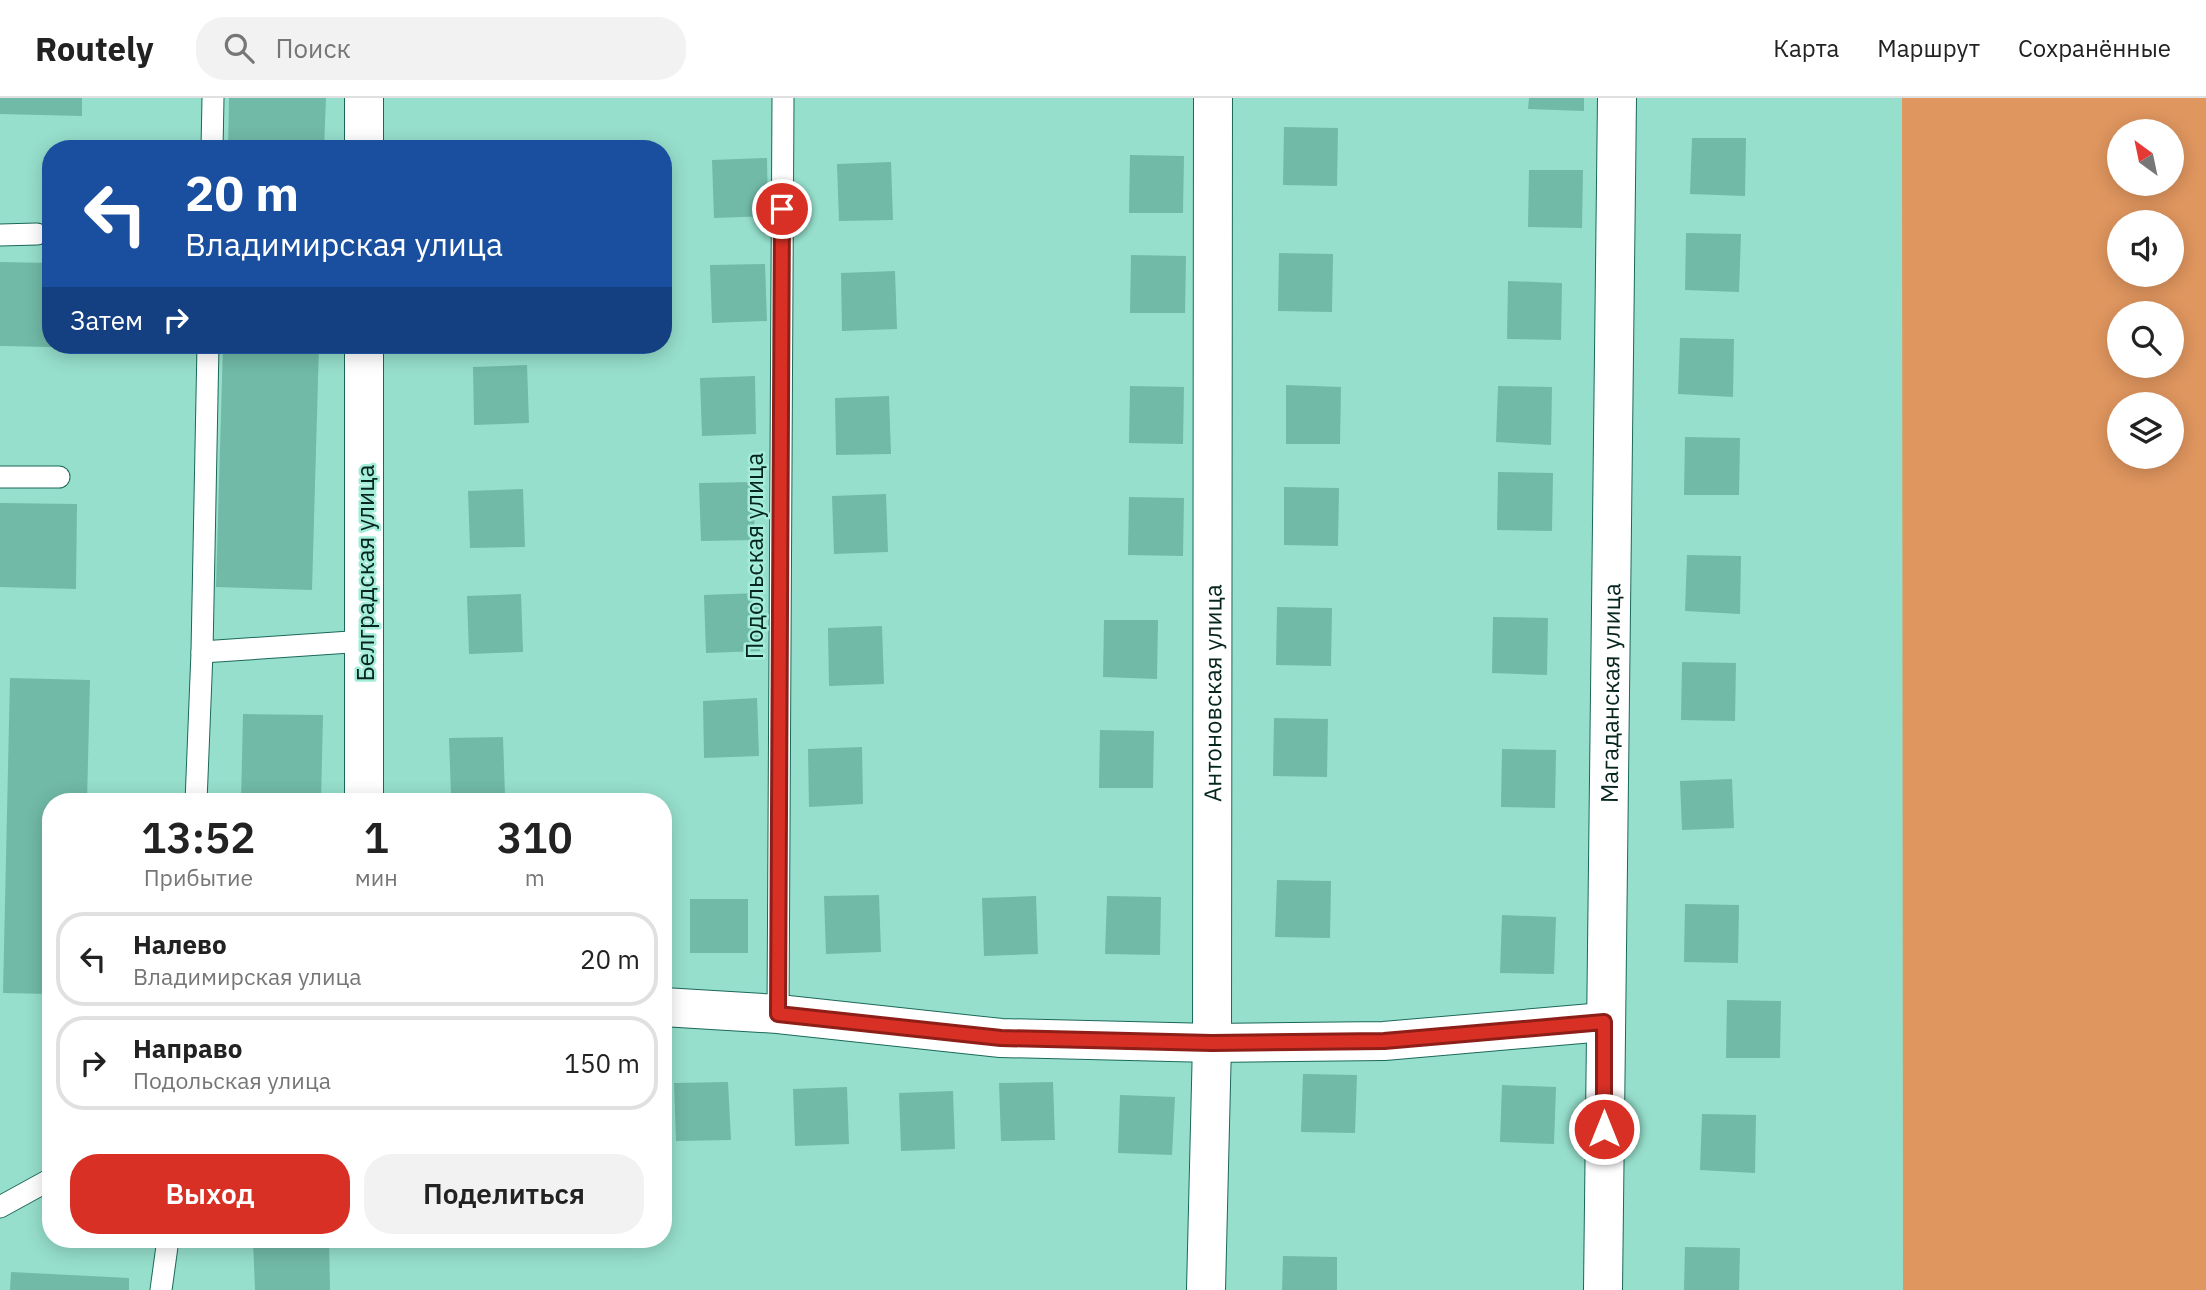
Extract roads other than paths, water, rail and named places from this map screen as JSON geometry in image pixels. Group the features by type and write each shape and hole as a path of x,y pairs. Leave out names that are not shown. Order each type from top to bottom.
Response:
{"street":[{"path":"364,98 364,140"},
{"name":"Антоновская улица","path":"1206,1290 1212,1043 1213,98"},
{"name":"Магаданская улица","path":"1603,1290 1604,1022 1617,98"},
{"name":"Белградская улица","path":"364,793 365,354"},
{"path":"672,1008 778,1014 1001,1038 1212,1043 1384,1041 1604,1022"}],"lane":[{"path":"212,140 213,98"},
{"name":"Подольская улица","path":"778,1014 783,98"},
{"path":"0,235 37,234"},
{"path":"196,793 208,354"},
{"path":"0,477 59,477"},
{"path":"202,652 365,641"},
{"path":"0,1207 42,1184"},
{"path":"161,1290 167,1248"}]}
